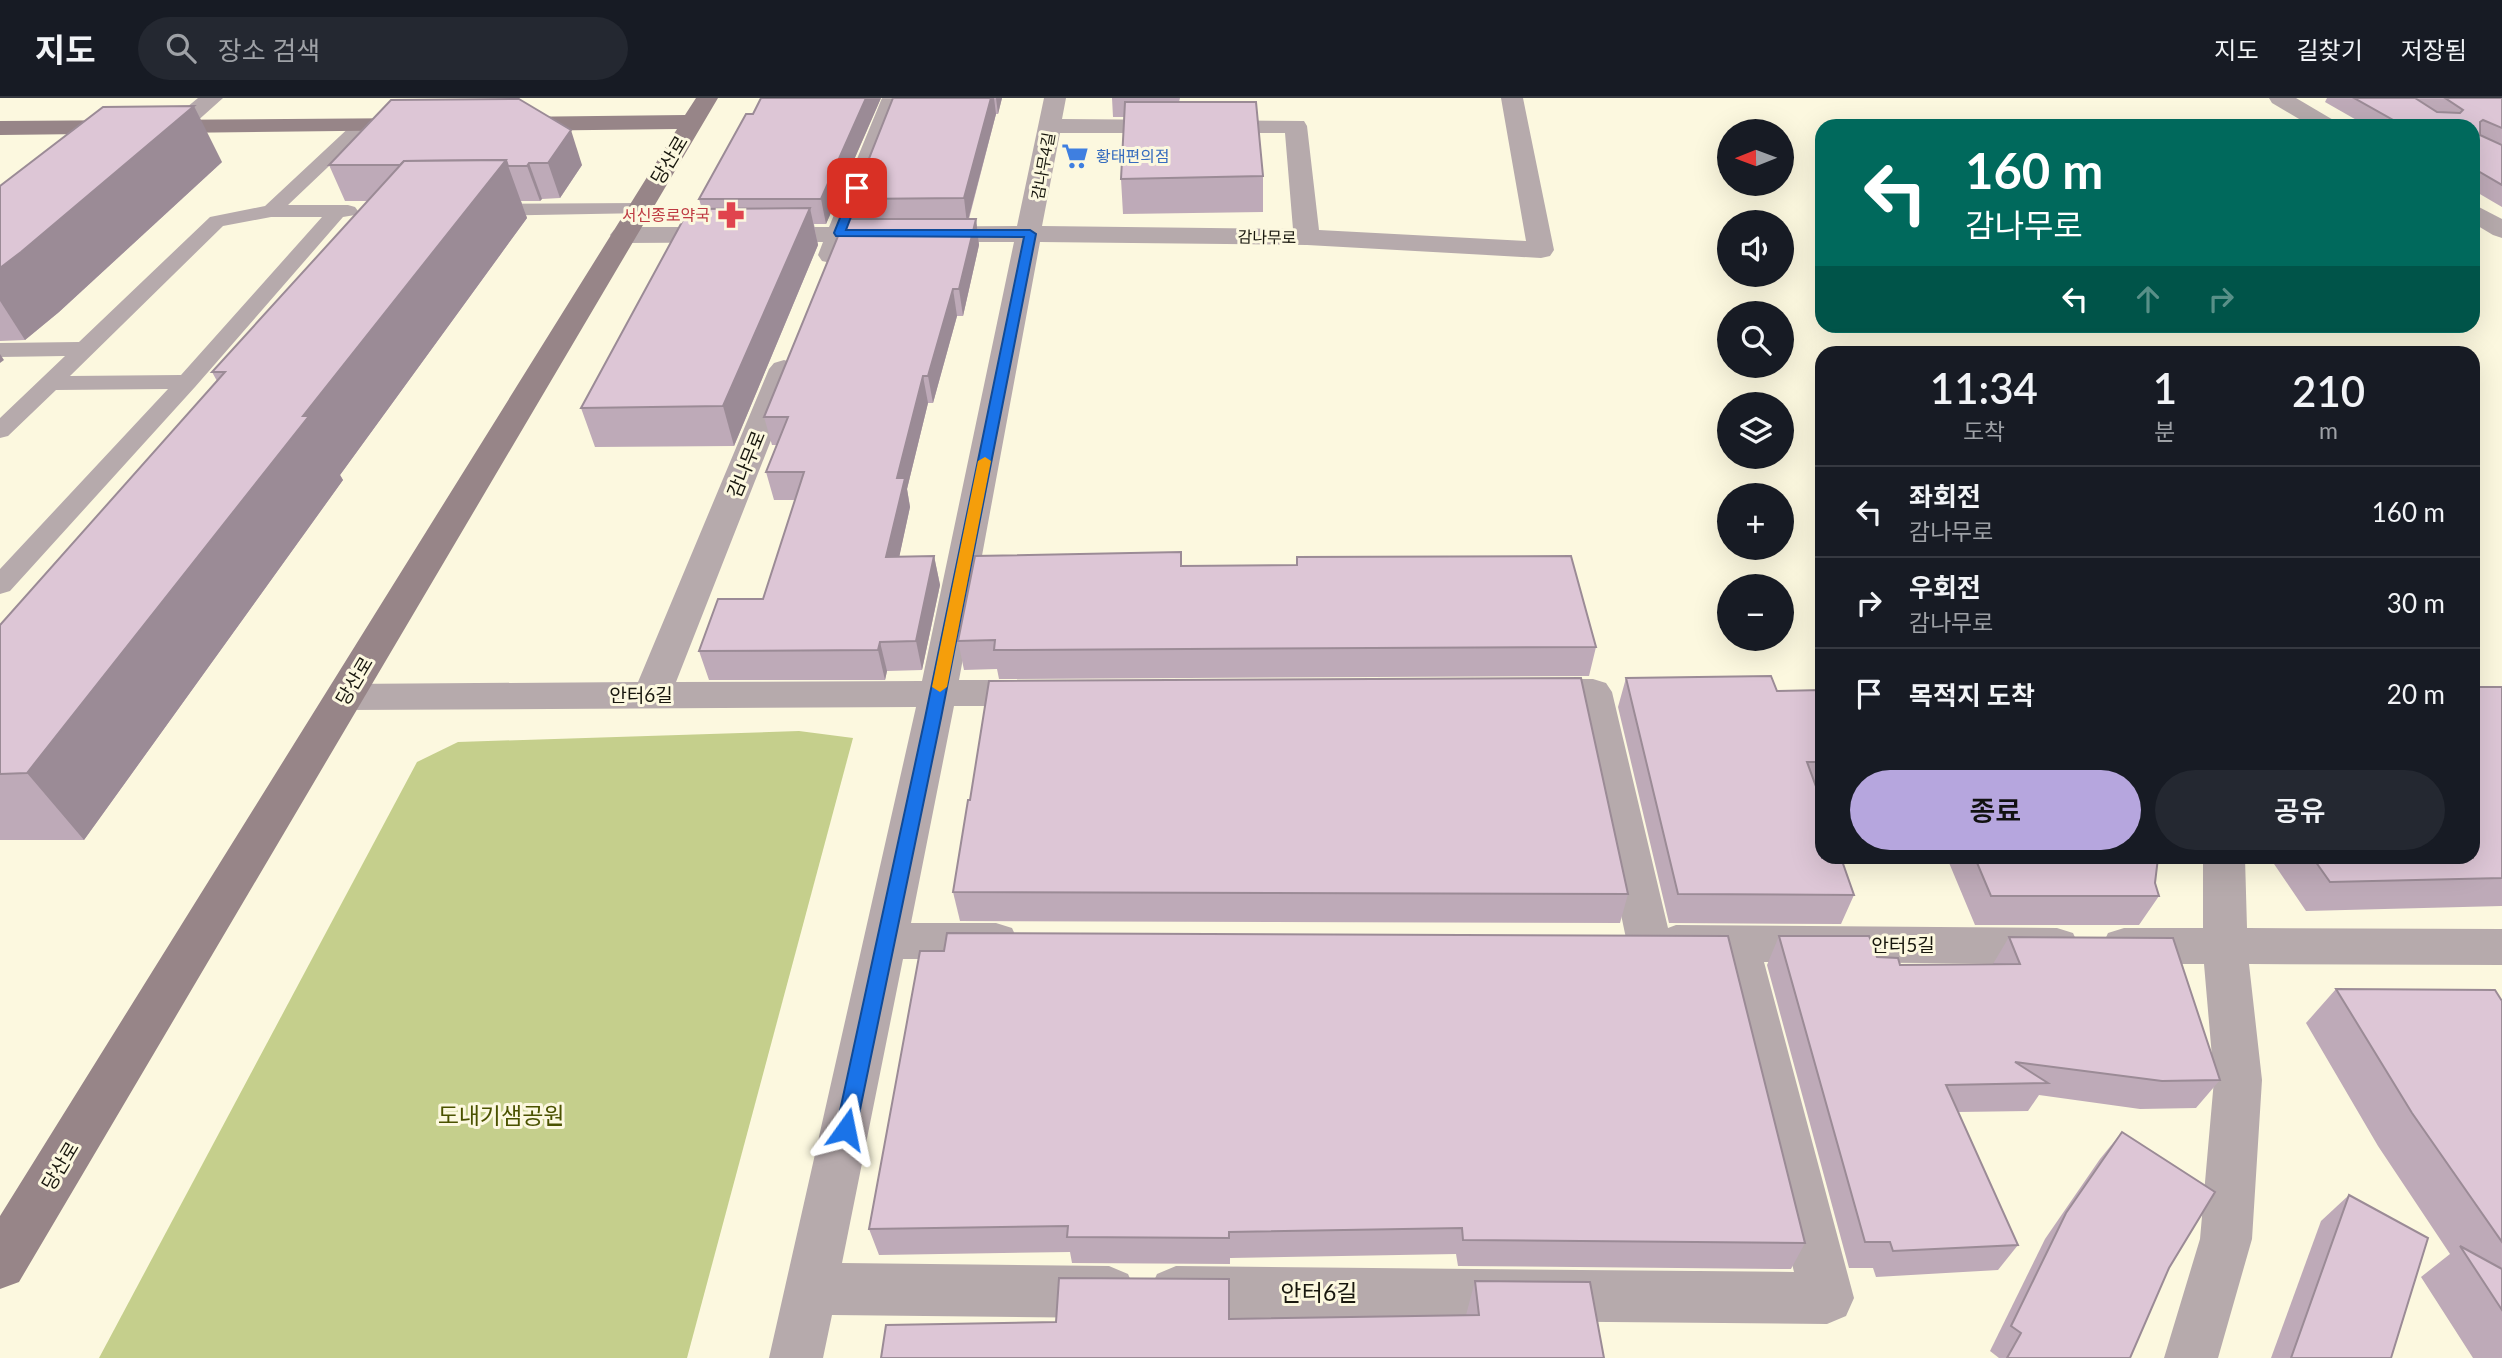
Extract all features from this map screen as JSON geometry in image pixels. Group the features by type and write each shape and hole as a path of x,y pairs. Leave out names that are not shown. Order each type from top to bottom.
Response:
{"street":[{"path":"177,127 212,98"},
{"path":"819,285 893,98"},
{"name":"감나무4길","path":"1030,234 1055,98"},
{"name":"감나무로","path":"631,222 839,233 1307,237 1541,250 1512,98"},
{"path":"2280,98 2316,119"},
{"path":"485,124 699,110"},
{"name":"당산로","path":"0,1264 699,110"},
{"path":"0,128 444,125"},
{"path":"1050,126 1296,127 1307,237"},
{"path":"2480,216 2502,230"},
{"path":"796,1358 938,693 1030,234"},
{"name":"감나무로","path":"652,695 793,349"},
{"name":"안터6길","path":"344,697 1078,692"},
{"path":"1496,692 1593,692 1628,943 1737,944"},
{"path":"2191,1358 2226,1239 2238,1080 2225,947 2224,864"},
{"path":"886,941 1039,942"},
{"name":"안터6길","path":"811,1289 1827,1298 1737,944"},
{"name":"안터5길","path":"1737,944 2502,947"}],"lane":[{"path":"271,211 361,126"},
{"path":"461,210 631,222"},
{"path":"0,431 217,222 271,211 365,211"},
{"path":"0,585 187,382 338,211"},
{"path":"0,349 83,349"},
{"path":"50,383 187,382"}],"green space":[{"name":"도내기샘공원","path":"799,731 853,738 687,1358 99,1358 417,762 458,742"}],"building":[{"path":"761,98 866,98 821,199 699,199 746,114 753,114"},
{"path":"893,98 991,98 964,198 853,199"},
{"path":"2354,98 2415,98 2437,112 2460,113 2463,110 2445,98 2502,98 2502,128 2483,120 2480,122 2480,119 2392,119"},
{"path":"519,99 571,130 548,163 508,166 506,160 329,165 391,100"},
{"path":"1125,102 1256,102 1263,176 1121,179"},
{"path":"194,106 0,268 0,186 103,107"},
{"path":"2480,135 2502,145 2502,185 2480,172"},
{"path":"506,160 303,416 309,416 27,773 0,774 0,625 225,372 212,372 404,161"},
{"path":"810,208 723,406 581,408 689,209"},
{"path":"845,219 976,219 959,289 953,289 928,376 923,376 897,478 905,478 886,557 934,556 916,641 880,642 878,650 699,651 718,599 763,599 804,472 766,472 788,417 764,417"},
{"path":"1181,552 1181,566 1297,565 1297,557 1571,556 1596,647 994,650 995,640 958,641 975,556"},
{"path":"1771,676 1777,691 1815,690 1815,762 1807,762 1815,784 1815,864 1843,864 1854,895 1678,894 1626,678"},
{"path":"1581,678 1628,894 953,892 989,681"},
{"path":"2480,687 2502,687 2502,878 2330,882 2317,864 2480,864"},
{"path":"1978,864 2157,864 2155,883 2159,896 1991,896"},
{"path":"947,933 1728,936 1805,1243 1463,1240 1462,1228 1229,1232 1229,1238 1067,1237 1068,1226 869,1229 920,951 944,951"},
{"path":"1779,936 1869,936 1877,957 1898,958 1900,965 2020,964 2009,937 2173,938 2220,1080 2162,1081 2015,1062 2048,1083 1946,1085 2018,1245 1893,1251 1890,1242 1865,1242"},
{"path":"2336,989 2495,990 2502,1001 2502,1242 2412,1113"},
{"path":"2122,1132 2215,1192 2169,1268 2130,1358 2007,1358 2021,1333 2011,1326 2066,1213"},
{"path":"2349,1195 2428,1238 2391,1358 2291,1358"},
{"path":"2460,1246 2502,1269 2502,1310"},
{"path":"1059,1278 1229,1279 1229,1319 1479,1315 1475,1281 1590,1282 1604,1358 881,1358 886,1325 1056,1322"}],"slow traffic":[{"path":"940,687 985,461"}],"place":[{"name":"황태편의점","path":"1075,156"},
{"name":"서신종로약국","path":"731,215"}],"route":[{"path":"846,1129 933,718 1030,234 839,233 857,188"}]}
